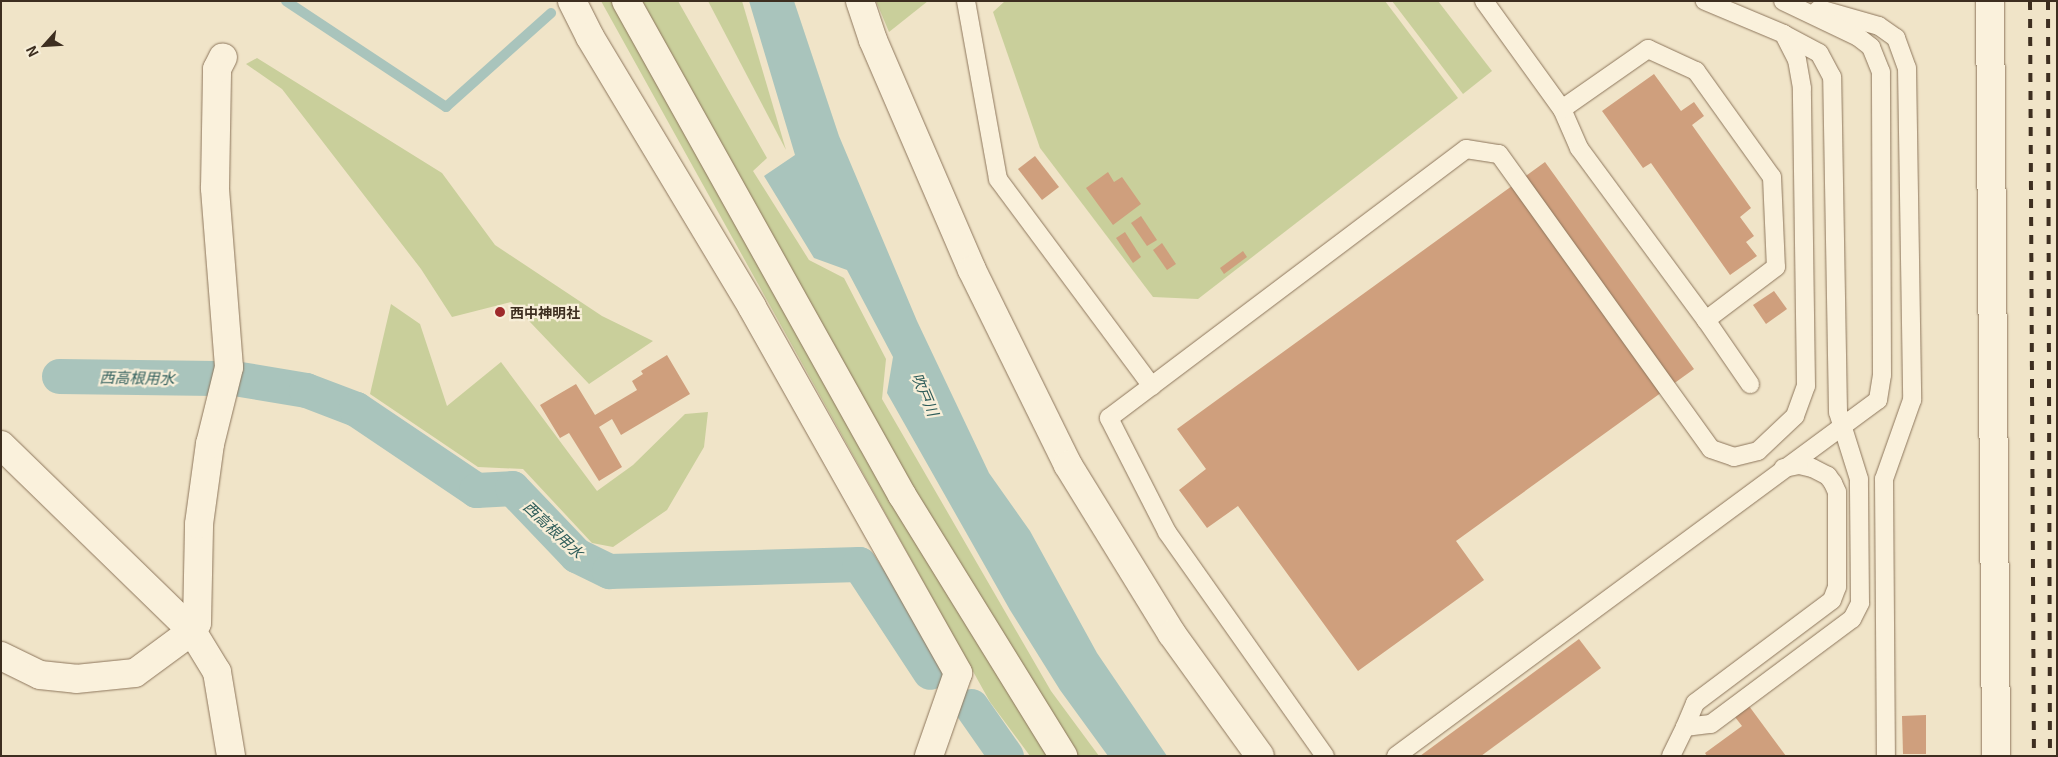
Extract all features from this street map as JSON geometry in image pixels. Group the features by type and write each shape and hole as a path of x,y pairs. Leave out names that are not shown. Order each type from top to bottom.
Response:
{"street":[{"path":"572,1 590,37 752,307 958,673 929,756"},
{"path":"626,1 902,495 1063,756"},
{"path":"860,1 873,40 972,270 1068,465 1172,634 1260,756"},
{"path":"1990,1 1996,756"},
{"path":"1,656 40,674 76,679 135,673 192,631 197,622 199,524 210,444 229,367 215,188 218,69 222,57"},
{"path":"1,445 192,631 217,672 231,756"}],"lane":[{"path":"966,1 998,179 1152,386"},
{"path":"1484,1 1562,109 1579,148 1706,320 1750,384"},
{"path":"1685,727 1711,724 1852,619 1860,603 1859,479 1838,412 1832,77 1819,53 1784,34 1705,1"},
{"path":"1396,756 1783,468 1878,400 1882,374 1881,72 1871,48 1858,37 1784,1"},
{"path":"1792,1 1880,26 1896,38 1908,68 1912,400 1884,479 1886,756"},
{"path":"1325,756 1167,532 1109,418 1466,149 1499,154 1711,449 1734,457 1758,452 1795,416 1806,386 1801,171 1802,88 1798,60 1784,34"},
{"path":"1562,109 1648,49 1696,71 1772,178 1776,267 1706,320"},
{"path":"1671,756 1695,703 1832,600 1838,587 1837,492 1833,483 1828,476 1812,468 1799,465 1783,468"}],"green space":[{"path":"601,1 678,1 767,158 753,171 809,260 844,278 886,359 882,399 1051,691 1099,756 1030,756 990,702"},
{"path":"708,1 742,1 786,150"},
{"path":"876,1 928,1 889,32"},
{"path":"1005,1 1385,1 1458,98 1198,299 1153,297 1040,148 993,12"},
{"path":"1392,1 1438,1 1492,71 1463,94"},
{"path":"257,58 442,173 495,245 602,316 653,341 589,384 511,302 452,317 421,269 282,89 246,64"},
{"path":"391,304 420,324 447,406 501,362 597,491 633,465 685,414 708,412 704,447 667,510 613,547 592,543 523,469 478,467 370,394"}],"water":[{"name":"吹戸川","path":"749,1 794,1 839,136 917,321 989,473 1030,531 1097,653 1167,756 1108,756 1060,690 1010,610 887,393 893,357 847,270 814,258 764,176 795,155"}],"building":[{"path":"1654,74 1681,111 1694,102 1704,116 1692,125 1751,208 1740,217 1754,236 1746,242 1757,256 1730,275 1651,163 1643,168 1602,111"},
{"path":"1035,156 1059,187 1042,200 1018,169"},
{"path":"1545,162 1694,369 1456,541 1484,580 1358,671 1238,506 1207,528 1179,490 1206,469 1177,429"},
{"path":"1108,172 1114,182 1122,177 1141,204 1113,225 1086,188"},
{"path":"1141,216 1157,240 1147,246 1131,223"},
{"path":"1125,232 1141,257 1133,263 1116,238"},
{"path":"1162,243 1176,264 1167,270 1153,250"},
{"path":"1243,251 1247,257 1224,274 1220,268"},
{"path":"1774,291 1787,309 1766,324 1753,305"},
{"path":"667,355 690,394 621,435 612,419 599,427 622,467 599,481 569,433 560,438 540,405 576,384 595,415 637,390 632,381 643,374 641,371"},
{"path":"1579,639 1601,668 1481,756 1420,756"},
{"path":"1749,706 1786,756 1707,756 1705,753 1742,726 1735,717"},
{"path":"1926,715 1926,754 1903,754 1902,716"}],"waterway":[{"path":"286,1 446,107 551,13"},
{"name":"西高根用水","path":"59,376 215,378"},
{"name":"西高根用水","path":"240,379 306,390 356,409 476,490 512,488 576,555 609,571 859,564 930,672"},
{"name":"西高根用水","path":"971,706 1006,756"}],"railway":[{"path":"2030,1 2034,756"},
{"path":"2048,1 2050,756"}],"place":[{"name":"西中神明社","path":"500,312"}]}
